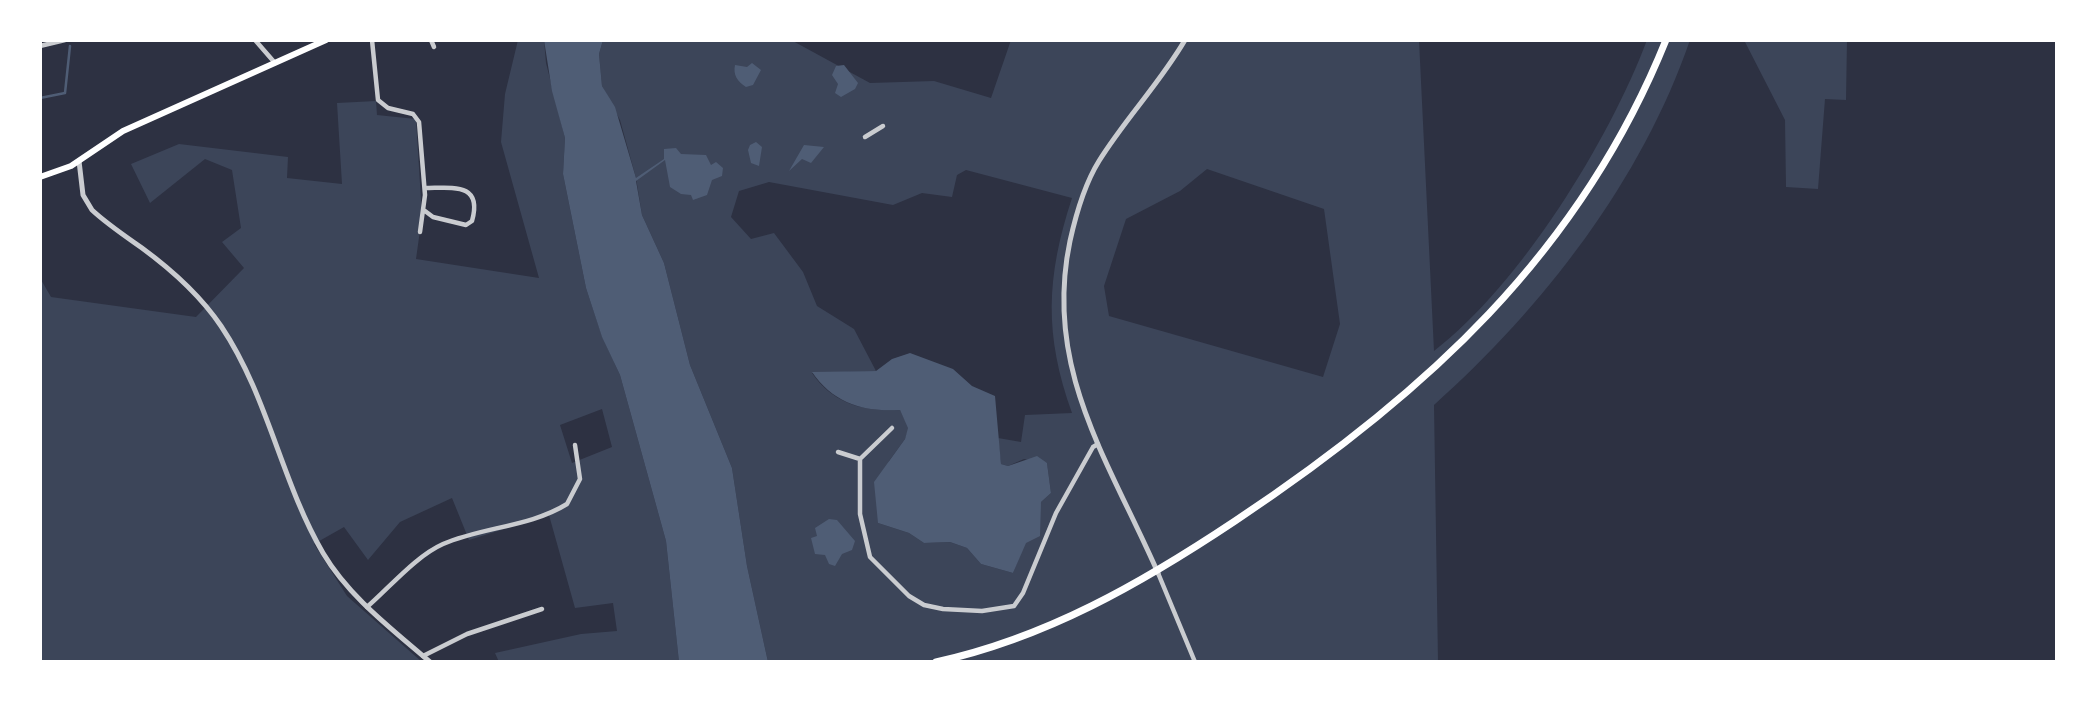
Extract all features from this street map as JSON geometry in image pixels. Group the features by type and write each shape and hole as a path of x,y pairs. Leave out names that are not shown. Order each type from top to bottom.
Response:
{"highway":[{"path":"936,662 995,646 1054,624 1158,573 1335,452 1406,397 1463,343 1529,270 1569,217 1619,138 1666,40"}],"main road":[{"path":"40,177 79,161 123,131 326,40"}],"street":[{"path":"40,46 65,40"},
{"path":"255,40 275,63"},
{"path":"372,40 378,100 388,108 413,114 419,122 425,188 425,211 420,232"},
{"path":"431,40 434,47"},
{"path":"1185,40 1098,162 1074,225 1065,277 1066,342 1076,390 1195,662"},
{"path":"865,137 883,126"},
{"path":"79,161 83,195 92,210 179,278 204,304 230,340 254,385 321,550 349,589 430,662"},
{"path":"425,188 463,190 471,194 475,203 472,221 466,225 433,217 425,211"},
{"path":"892,428 860,459 860,514 870,557 909,596 924,605 982,611 1014,606 1023,593 1056,513 1093,447 1098,444"},
{"path":"367,607 414,564 441,545 508,526 567,504 580,479 575,445"},
{"path":"838,452 860,459"},
{"path":"423,656 467,634 542,609"}],"shaded area":[{"path":"518,40 544,40 546,63 565,138 563,174 586,288 602,336 620,375 666,541 679,662 499,662 495,653 581,634 617,631 613,603 575,608 549,515 469,540 452,498 400,522 368,560 344,527 314,544 347,596 422,662 40,662 40,278 51,297 196,317 244,268 222,242 241,228 232,170 205,159 150,203 131,164 179,144 288,157 287,178 342,184 337,103 376,101 377,115 416,119 422,216 416,259 539,278 501,142 505,94","holes":["602,409 612,447 572,463 560,425"]},
{"path":"544,40 603,40 599,54 602,86 615,107 636,178 664,159 664,149 676,148 681,154 706,155 711,165 716,162 723,168 722,176 712,180 707,195 693,200 691,195 681,194 670,187 665,160 636,181 642,215 664,263 690,365 732,468 747,566 768,662 679,662 666,541 620,375 602,337 586,288 563,174 565,138 552,91"},
{"path":"603,40 791,40 870,83 934,81 991,98 1011,40 1419,40 1434,351 1466,323 1498,289 1558,209 1610,122 1647,40 1690,40 1670,92 1645,142 1585,239 1513,327 1434,405 1438,662 768,662 747,566 732,468 690,365 664,263 642,215 636,178 620,120 602,86 599,54","holes":["1207,169 1324,209 1340,324 1323,377 1109,316 1104,286 1126,219 1180,191","966,170 1072,198 1057,254 1052,306 1057,358 1072,413 1025,415 1021,442 998,438 1001,464 1008,466 1024,459 1047,463 1051,493 1041,502 1013,573 981,564 967,548 950,542 924,543 909,533 878,523 889,461 905,439 909,428 900,410 874,409 851,404 820,384 812,373 876,371 854,329 817,306 803,272 774,233 751,239 731,217 739,191 769,182 893,205 922,193 952,197 957,175"]},
{"path":"1744,40 1847,40 1846,100 1825,99 1818,189 1786,187 1785,120"},
{"path":"752,63 761,70 753,85 746,87 736,78 735,65 747,67"},
{"path":"844,65 858,83 855,89 841,97 835,93 838,84 832,75 836,66"},
{"path":"756,142 762,147 759,166 751,163 748,150 750,145"},
{"path":"804,145 824,147 811,163 802,159 789,171"},
{"path":"910,353 953,369 972,386 995,396 1001,464 1008,466 1037,456 1047,463 1051,493 1041,502 1040,536 1026,543 1013,573 981,564 967,548 950,542 924,543 909,533 878,523 874,482 905,439 908,428 900,410 874,409 851,404 830,392 812,372 876,371 892,359"},
{"path":"829,519 837,520 855,541 852,550 842,554 835,566 829,564 825,555 815,554 811,538 817,536 815,528"}],"waterway":[{"path":"40,98 65,93 70,46"}]}
